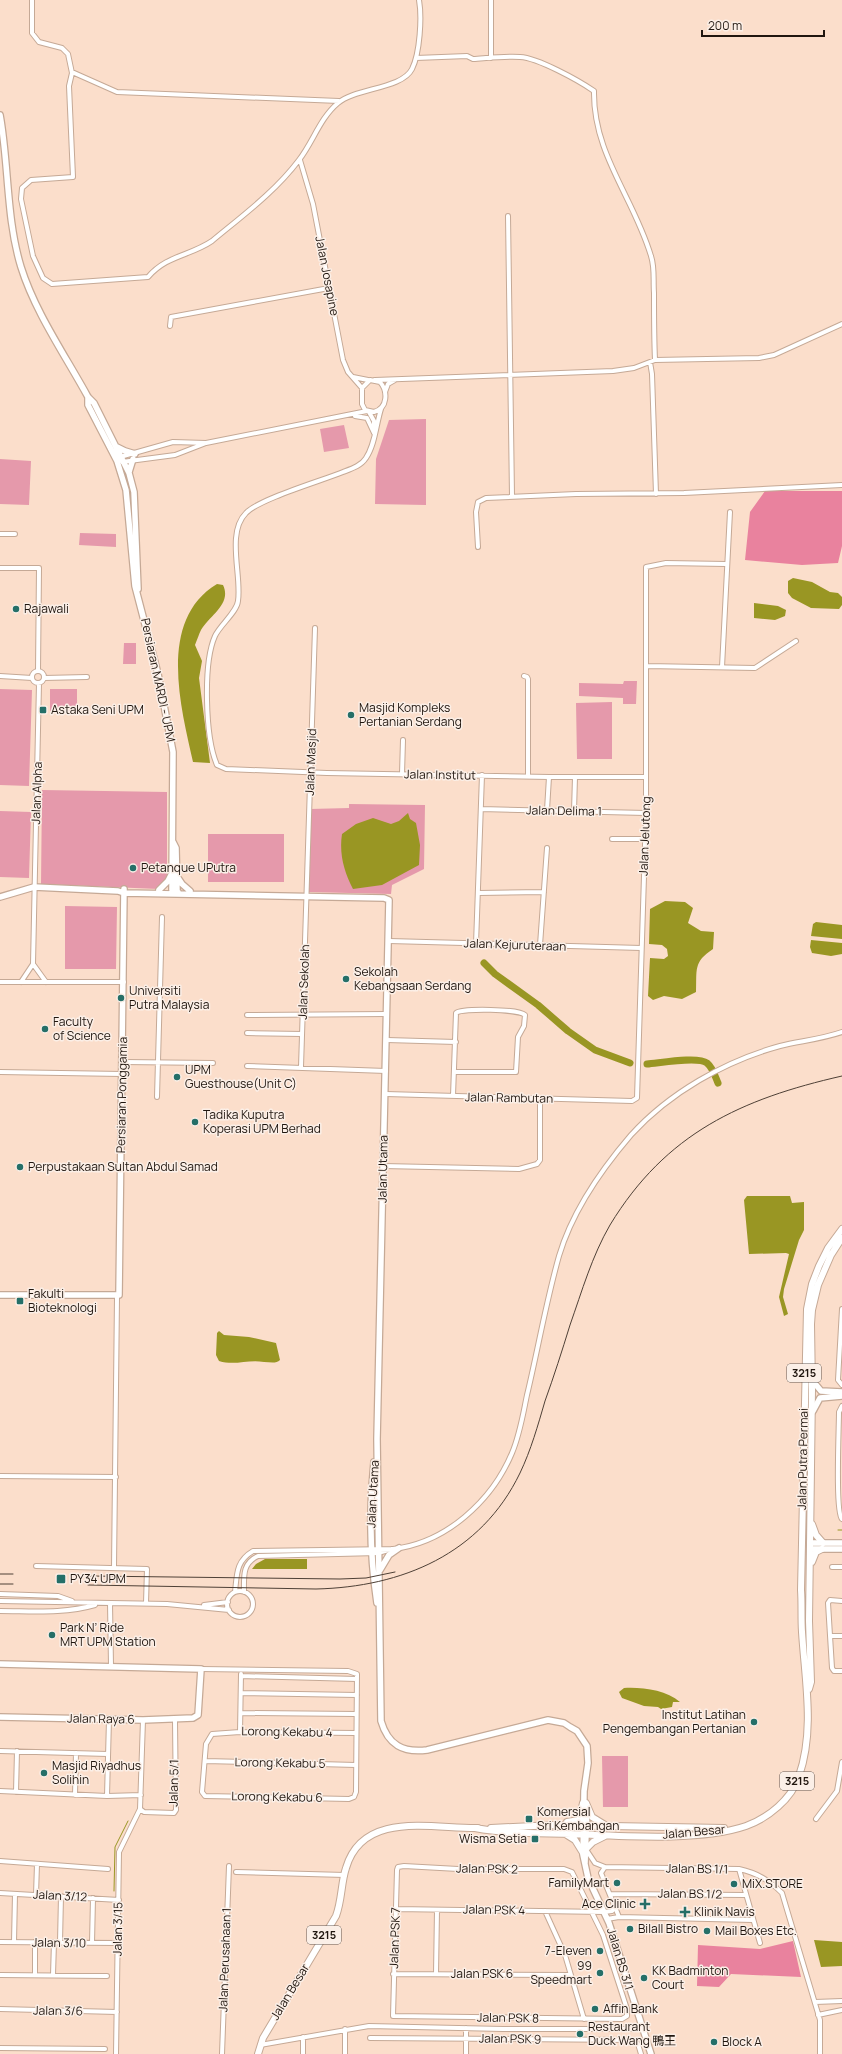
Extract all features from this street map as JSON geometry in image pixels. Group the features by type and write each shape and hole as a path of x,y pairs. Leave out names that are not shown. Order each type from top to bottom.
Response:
{"main road":[{"name":"Jalan Putra Permai","path":"731,1829 744,1827 764,1817 787,1798 796,1783 806,1749 807,1697 802,1630 802,1569 806,1309 812,1284 819,1266 828,1248 842,1229"},
{"name":"Jalan Putra Permai","path":"807,1697 811,1682 809,1546 812,1413 811,1324 814,1300 825,1267 842,1238"},
{"path":"810,1517 816,1535 823,1546 814,1555 810,1571"},
{"path":"802,1569 809,1546 803,1526"},
{"path":"554,1825 579,1820 585,1803"},
{"path":"585,1803 592,1817 609,1826"},
{"name":"Jalan Besar","path":"258,2054 260,2045 336,1916 341,1902 345,1875 351,1856 358,1846 371,1834 383,1829 396,1827 475,1828 585,1825 731,1829"},
{"name":"Jalan Besar","path":"475,1828 492,1832 606,1836 690,1835 731,1829"},
{"path":"562,1834 575,1840 585,1851 593,1842 606,1836"}],"street":[{"path":"32,0 30,27 34,38 44,44 64,50 68,54 71,75 68,86 73,177 31,180 22,188 21,199 33,256 43,278 52,284 148,278 157,267 166,261 203,247 260,202 281,182 300,160 323,119 339,101"},
{"path":"71,75 117,92 339,101 406,76 412,70 416,58 420,24 419,0"},
{"path":"491,58 492,0"},
{"path":"416,58 456,56 467,56 473,59 520,57 531,59 594,90 593,103 600,141 638,222 652,258 654,276 655,360"},
{"name":"Persiaran MARDI - UPM","path":"0,115 14,237 21,267 37,303 88,397 94,403 130,474 134,492 139,585 138,591"},
{"name":"Jalan Josapine","path":"300,160 313,204 343,360 351,376 362,388"},
{"path":"508,216 512,496"},
{"path":"170,326 171,317 328,288"},
{"path":"355,414 362,404 362,388 372,380 623,370 655,360 767,357 842,324"},
{"path":"650,362 652,374 656,494"},
{"path":"351,376 372,380 383,385 385,402 381,409 374,433"},
{"path":"385,392 391,381 404,378"},
{"name":"Persiaran MARDI - UPM","path":"88,397 88,405 116,461 126,490 135,586 138,591 171,734 173,752 173,842 171,848 175,891"},
{"path":"362,404 374,421 374,433"},
{"path":"117,447 134,456 163,457 183,452 206,443 381,409"},
{"path":"342,416 363,416 367,418 374,433"},
{"name":"Jalan Institut","path":"374,433 366,458 358,466 258,505 244,514 238,526 236,547 238,604 214,638 207,703 207,720 215,761 220,768 402,774 646,777"},
{"path":"116,461 134,456 161,445 181,442 206,443"},
{"path":"181,442 183,452"},
{"path":"130,474 134,456"},
{"path":"478,547 476,512 478,502 486,498 578,494 656,494 842,485"},
{"path":"722,667 726,564 730,512"},
{"path":"0,534 15,534"},
{"name":"Jalan Jelutong","path":"632,1101 636,1100 638,1094 646,813 646,567 666,563 726,564"},
{"path":"0,568 39,568 38,671"},
{"name":"Jalan Masjid","path":"306,897 315,628"},
{"path":"647,666 751,669 760,667 796,641"},
{"path":"38,671 42,673 44,678"},
{"path":"32,678 33,674 38,671"},
{"path":"0,676 32,678 33,682 39,683 44,678 88,677"},
{"path":"524,676 528,679 528,776"},
{"name":"Jalan Alpha","path":"33,964 39,683"},
{"path":"402,774 404,740"},
{"path":"476,944 479,894 482,775"},
{"path":"547,810 549,777"},
{"path":"574,811 575,777"},
{"name":"Jalan Delima 1","path":"481,809 646,813"},
{"path":"612,839 645,839"},
{"path":"540,945 547,848"},
{"path":"159,890 174,875 190,891"},
{"path":"0,897 34,887 118,891 159,890 207,895"},
{"path":"124,891 207,895 248,894"},
{"name":"Persiaran Ponggamia","path":"117,1296 120,1294 124,891"},
{"path":"147,893 190,891 306,897"},
{"path":"479,894 544,892"},
{"name":"Jalan Utama","path":"306,897 388,899 388,1014 383,1166 375,1550"},
{"name":"Jalan Sekolah","path":"301,1067 304,1014 306,897"},
{"path":"158,1097 162,917"},
{"name":"Jalan Kejuruteraan","path":"389,941 641,948"},
{"path":"21,982 33,964 46,982"},
{"path":"0,982 124,982"},
{"path":"453,1096 456,1016 458,1012 517,1012 525,1014 524,1026 518,1037 516,1072 455,1072"},
{"path":"247,1015 388,1014"},
{"path":"244,1592 244,1570 251,1559 258,1556 399,1548 428,1540 450,1527 483,1500 503,1471 512,1452 519,1431 559,1255 581,1207 596,1180 632,1134 653,1114 718,1070 779,1046 842,1032"},
{"path":"247,1033 302,1034"},
{"path":"387,1040 456,1042"},
{"path":"123,1062 213,1063"},
{"path":"247,1066 386,1071"},
{"path":"0,1072 122,1074"},
{"name":"Jalan Rambutan","path":"386,1094 632,1101"},
{"path":"383,1166 520,1169 527,1165 537,1164 540,1160 540,1099"},
{"path":"0,1295 117,1296 114,1568"},
{"path":"841,1384 838,1380 842,1309"},
{"path":"812,1380 821,1391 842,1392"},
{"path":"812,1413 820,1398 842,1396"},
{"path":"841,1407 838,1513 842,1519"},
{"path":"0,1476 116,1477"},
{"path":"809,1546 823,1546 842,1543"},
{"path":"823,1546 842,1549"},
{"path":"380,1572 389,1555 399,1548"},
{"path":"375,1550 380,1572 380,1627"},
{"path":"229,1610 228,1602 235,1592 240,1562 244,1556 253,1551 375,1550"},
{"path":"375,1550 372,1569 380,1627"},
{"path":"36,1566 147,1569 146,1603"},
{"path":"832,1567 842,1567"},
{"path":"0,1601 99,1604 146,1603 198,1606 229,1610 234,1615 241,1617 250,1612 253,1608 253,1600 244,1592 235,1592"},
{"path":"0,1594 58,1596 86,1603"},
{"path":"842,1600 830,1600 828,1603 832,1668 836,1671 842,1671"},
{"path":"198,1606 228,1602"},
{"path":"110,1603 111,1666"},
{"path":"0,1611 77,1610 99,1604"},
{"name":"Jalan BS 3/1","path":"380,1627 380,1715 387,1737 392,1742 405,1749 420,1750 548,1720 564,1722 577,1731 587,1746 588,1753 585,1785 585,1866 588,1878 607,1919 651,2054"},
{"path":"830,1636 842,1636"},
{"path":"0,1664 356,1672 356,1765"},
{"name":"Jalan Raya 6","path":"0,1716 143,1720 175,1720 197,1717 199,1712 201,1669"},
{"path":"240,1732 241,1669"},
{"path":"242,1676 357,1679"},
{"path":"241,1693 356,1695"},
{"path":"241,1713 356,1714"},
{"path":"107,1796 109,1719"},
{"path":"140,1809 143,1720"},
{"name":"Jalan 5/1","path":"140,1809 144,1812 174,1813 176,1810 175,1720"},
{"name":"Lorong Kekabu 4","path":"205,1761 208,1740 217,1732 356,1733"},
{"path":"0,1751 108,1754"},
{"path":"16,1792 17,1751"},
{"path":"75,1795 76,1753"},
{"name":"Lorong Kekabu 5","path":"205,1761 356,1765"},
{"name":"Lorong Kekabu 6","path":"205,1761 202,1792 205,1796 349,1799 355,1795 356,1765"},
{"path":"816,1819 837,1791 841,1783 842,1762"},
{"path":"0,1791 107,1796 141,1795"},
{"name":"Jalan 3/15","path":"116,2054 119,1852 140,1809"},
{"path":"585,1851 595,1863 605,1868 601,1873 619,1917"},
{"path":"0,1861 108,1869"},
{"path":"36,1895 37,1864"},
{"name":"Jalan Perusahaan 1","path":"222,2054 229,1866"},
{"name":"Jalan PSK 2","path":"404,1866 570,1870 574,1874 592,1912"},
{"name":"Jalan PSK 7","path":"393,2016 397,1870 398,1867 404,1866"},
{"name":"Jalan BS 1/1","path":"605,1868 739,1869 760,1943"},
{"path":"739,1869 757,1874 767,1880 782,1893 821,2026 820,2054"},
{"path":"236,1872 345,1875"},
{"name":"Jalan 3/12","path":"0,1893 119,1900"},
{"path":"14,1942 15,1894"},
{"name":"Jalan BS 1/2","path":"610,1894 746,1895"},
{"path":"60,1942 61,1896"},
{"path":"92,1943 93,1898"},
{"path":"604,1912 612,1911 615,1906"},
{"name":"Jalan PSK 4","path":"396,1909 604,1912"},
{"path":"436,1974 437,1910"},
{"path":"545,1911 565,1954 584,2019"},
{"name":"Jalan PSK 8","path":"393,2016 622,2019 628,2016 603,1935 592,1912"},
{"path":"607,1919 619,1917 753,1920"},
{"name":"Jalan 3/10","path":"0,1942 118,1943"},
{"path":"35,1942 35,1975"},
{"path":"53,1976 54,1942"},
{"name":"Jalan PSK 6","path":"393,1974 571,1975"},
{"path":"0,1975 107,1976"},
{"path":"815,2002 842,2001"},
{"name":"Jalan 3/6","path":"0,2010 117,2012"},
{"path":"818,2015 842,2010"},
{"path":"260,2045 369,2026 584,2030 642,2029"},
{"path":"466,2028 466,2054"},
{"path":"345,2029 345,2054"},
{"path":"303,2037 303,2054"},
{"name":"Jalan PSK 9","path":"370,2038 632,2040 638,2044 641,2054"},
{"path":"0,2048 18,2048 54,2052 105,2049"},
{"path":"18,2048 18,2054"}],"shaded area":[{"path":"426,419 426,505 375,504 376,459 389,420"},
{"path":"344,425 349,448 324,452 320,429"},
{"path":"0,459 31,461 29,505 0,504"},
{"path":"765,491 842,491 842,546 838,563 802,565 745,560 750,512"},
{"path":"80,533 116,534 116,547 79,545"},
{"path":"793,578 812,582 830,592 838,593 842,597 842,605 839,609 811,608 792,598 788,593 788,581"},
{"path":"217,584 223,585 225,598 219,609 201,630 195,645 202,661 199,678 210,763 193,762 183,716 180,691 178,666 180,642 186,619 198,600"},
{"path":"754,603 778,606 786,610 785,616 775,620 754,618"},
{"path":"124,643 136,643 136,664 123,664"},
{"path":"624,681 637,681 636,704 623,704 623,698 579,696 579,683 623,684"},
{"path":"0,689 32,690 29,786 0,785"},
{"path":"50,689 77,689 77,711 50,711"},
{"path":"612,702 612,759 577,759 576,703"},
{"path":"42,790 167,792 167,877 158,889 41,884"},
{"path":"349,804 425,805 424,869 392,885 391,894 308,892 310,809 349,808"},
{"path":"0,811 31,812 29,878 0,877"},
{"path":"408,813 410,819 416,823 420,845 419,865 382,885 353,889 343,863 341,849 342,834 356,824 373,818 391,824 399,821"},
{"path":"208,834 284,834 284,882 208,882"},
{"path":"665,901 685,902 693,908 688,923 701,931 714,932 713,949 702,958 697,967 696,992 682,999 664,996 653,1000 648,996 650,958 664,959 668,956 667,949 662,945 649,944 650,909"},
{"path":"65,906 117,907 116,969 65,969"},
{"path":"816,922 842,925 842,939 811,936 813,924"},
{"path":"811,940 842,943 842,954 831,956 812,953 810,947"},
{"path":"747,1196 790,1196 792,1203 804,1202 804,1230 799,1240 784,1289 783,1297 788,1314 784,1316 779,1297 789,1254 749,1254 744,1200"},
{"path":"219,1331 224,1335 249,1337 276,1343 280,1360 277,1362 252,1361 231,1363 219,1361 216,1355 217,1333"},
{"path":"265,1559 307,1559 307,1569 252,1569 256,1564"},
{"path":"624,1688 654,1690 668,1695 680,1702 673,1702 672,1707 661,1709 658,1707 644,1706 622,1698 619,1692"},
{"path":"602,1756 628,1756 628,1807 603,1807"},
{"path":"814,1940 842,1942 842,1966 821,1967"},
{"path":"793,1941 801,1977 731,1974 719,1987 697,1986 698,1945 760,1949"}],"waterway":[{"path":"484,963 495,974 538,1005 568,1031 595,1050 630,1063"},
{"path":"647,1064 687,1060 702,1061 711,1067 718,1083"},
{"path":"114,1891 115,1847 128,1821"}],"railway":[{"path":"88,1585 316,1589 348,1587 379,1581 408,1573 436,1561 461,1545 484,1525 504,1501 520,1473 531,1446 570,1325 593,1261 610,1225 632,1193 656,1166 681,1143 709,1125 739,1109 771,1096 805,1085 842,1076"},
{"path":"89,1576 340,1579 366,1578 395,1572"},
{"path":"0,1574 13,1574"},
{"path":"0,1584 13,1584"}],"place":[{"name":"Rajawali","path":"16,609"},
{"name":"Astaka Seni UPM","path":"43,710"},
{"name":"Masjid Kompleks Pertanian Serdang","path":"351,715"},
{"name":"Petanque UPutra","path":"133,868"},
{"name":"Sekolah Kebangsaan Serdang","path":"346,979"},
{"name":"Universiti Putra Malaysia","path":"121,998"},
{"name":"Faculty of Science","path":"45,1029"},
{"name":"UPM Guesthouse(Unit C)","path":"177,1077"},
{"name":"Tadika Kuputra Koperasi UPM Berhad","path":"195,1122"},
{"name":"Perpustakaan Sultan Abdul Samad","path":"20,1167"},
{"name":"Fakulti Bioteknologi","path":"20,1301"},
{"name":"PY34 UPM","path":"61,1579"},
{"name":"Park N’ Ride MRT UPM Station","path":"52,1635"},
{"name":"Institut Latihan Pengembangan Pertanian","path":"754,1722"},
{"name":"Masjid Riyadhus Solihin","path":"44,1773"},
{"name":"Komersial Sri Kembangan","path":"529,1819"},
{"name":"Wisma Setia","path":"535,1839"},
{"name":"FamilyMart","path":"617,1883"},
{"name":"MiX.STORE","path":"734,1884"},
{"name":"Ace Clinic","path":"645,1904"},
{"name":"Klinik Navis","path":"685,1912"},
{"name":"Bilall Bistro","path":"630,1929"},
{"name":"Mail Boxes Etc.","path":"707,1931"},
{"name":"7-Eleven","path":"600,1951"},
{"name":"99 Speedmart","path":"600,1973"},
{"name":"KK Badminton Court","path":"644,1978"},
{"name":"Affin Bank","path":"595,2009"},
{"name":"Restaurant Duck Wang 鴨王","path":"580,2034"},
{"name":"Block A","path":"714,2042"}]}
